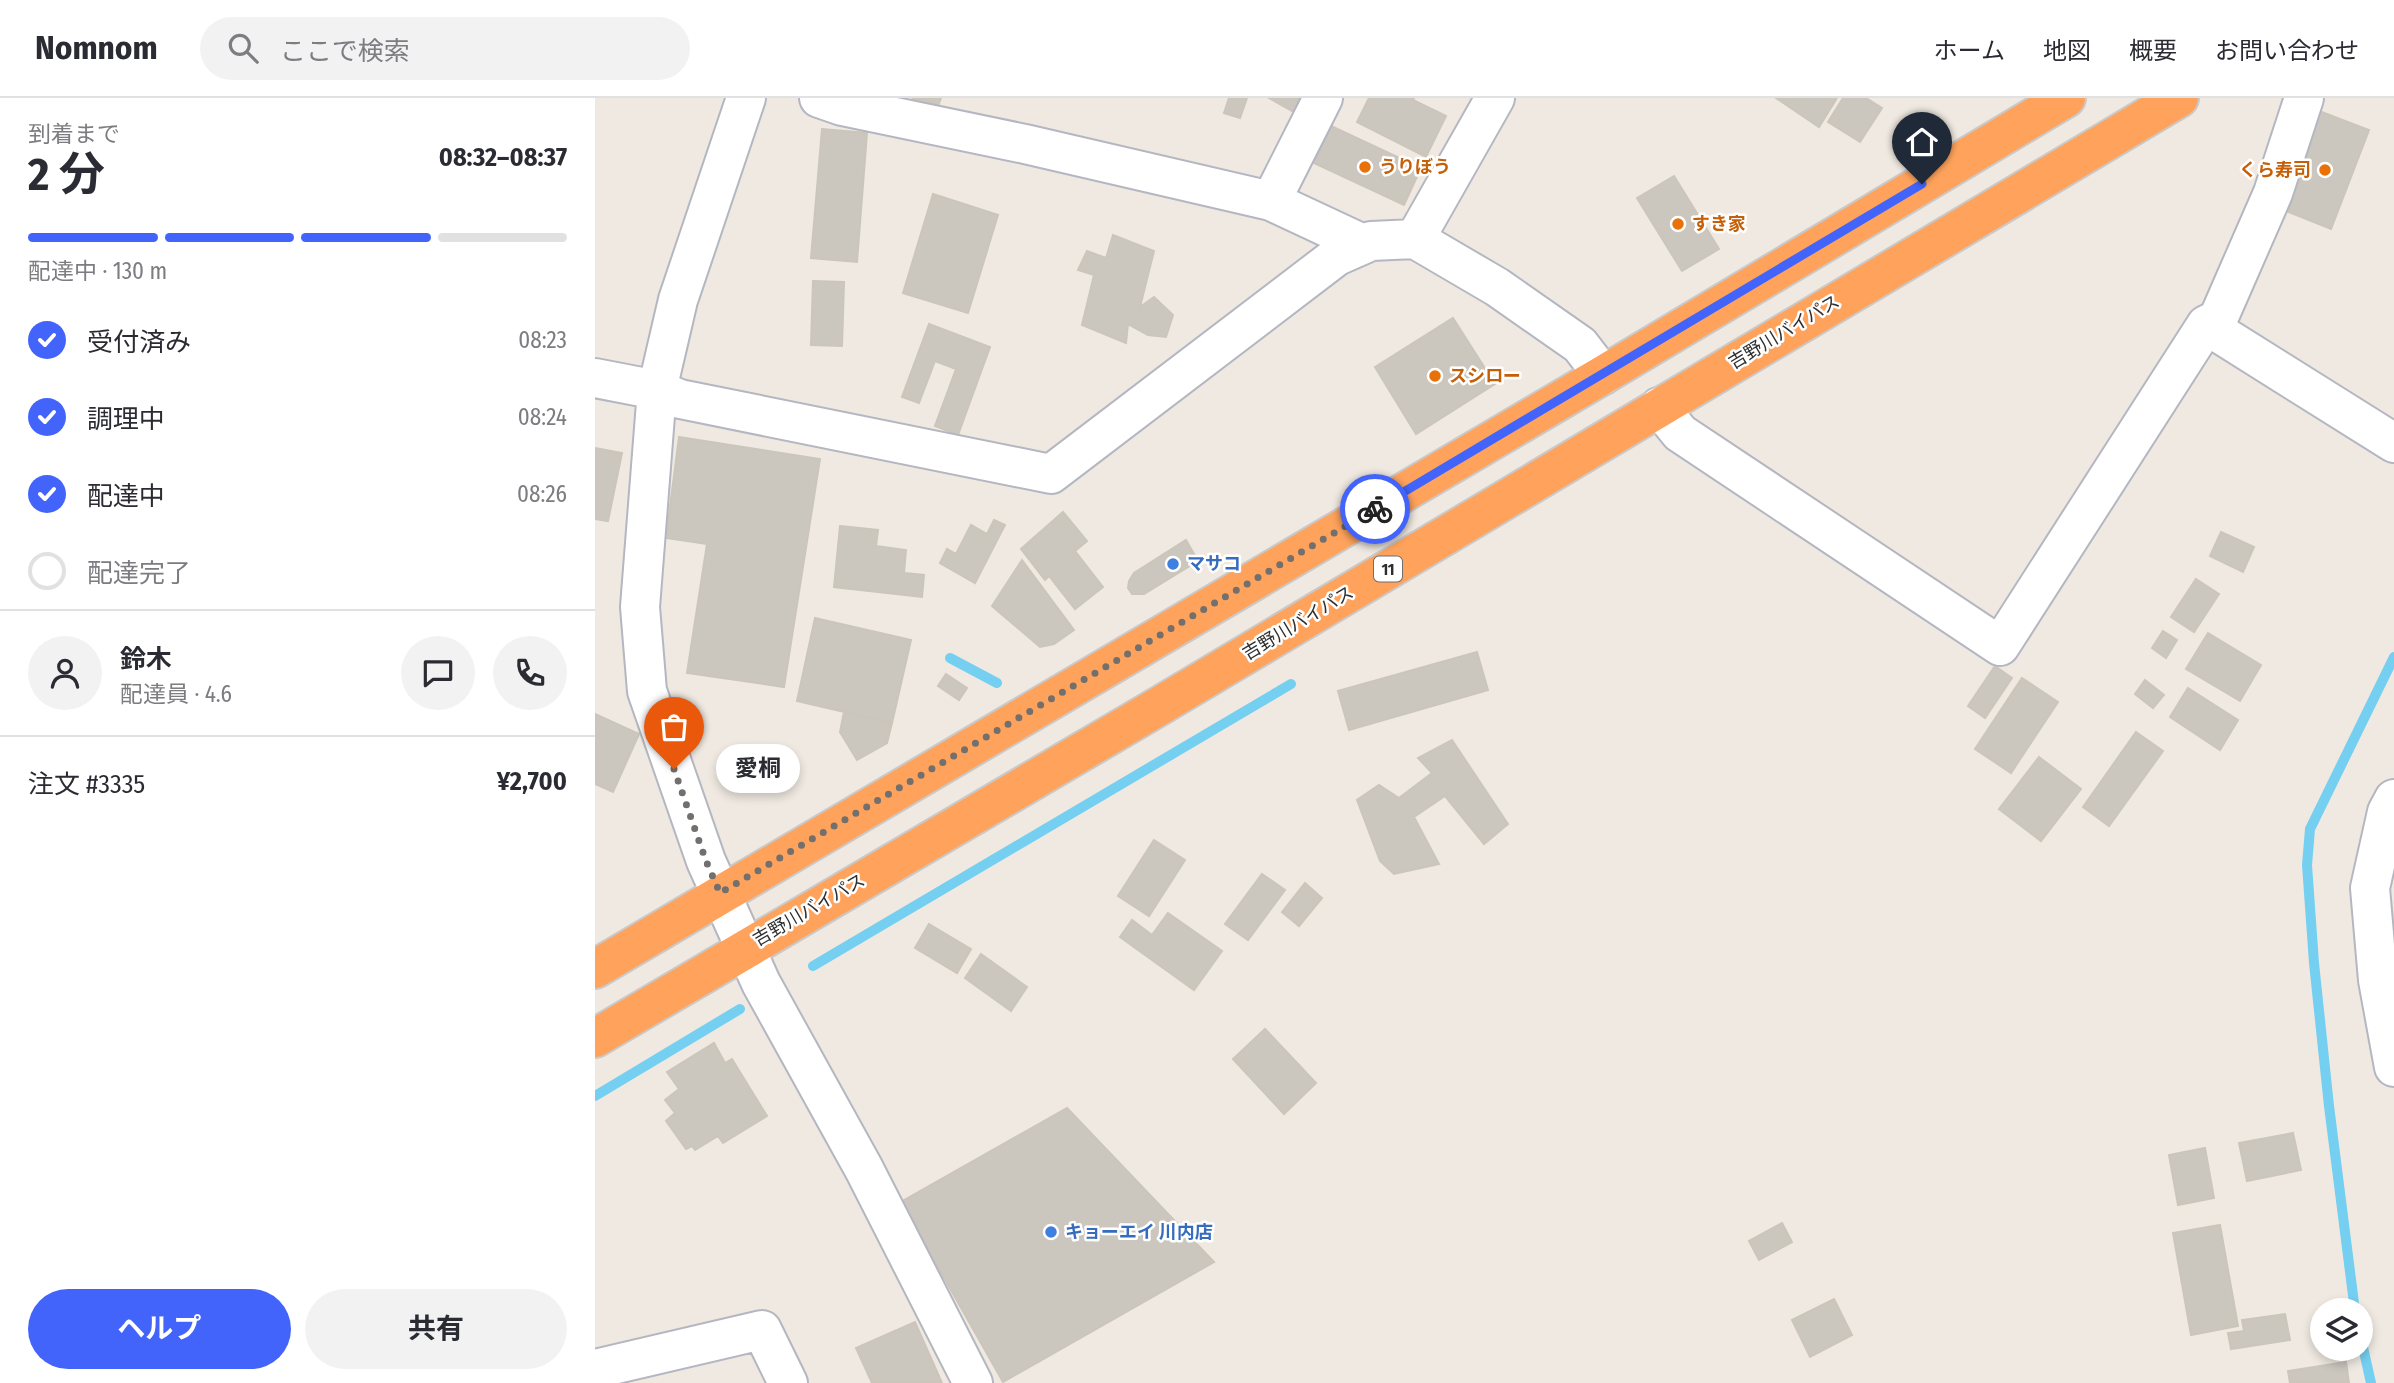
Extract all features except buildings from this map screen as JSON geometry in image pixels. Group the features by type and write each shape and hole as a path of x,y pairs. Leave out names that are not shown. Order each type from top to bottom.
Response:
{"highway":[{"path":"595,969 1603,375 2066,98"},
{"name":"吉野川バイパス","path":"595,1038 745,947 1156,708 2179,98"}],"street":[{"path":"746,98 678,300 657,390 640,607 647,691 706,861 761,983 864,1169 973,1383"},
{"path":"819,98 842,106 1025,144 1271,201 1363,244"},
{"path":"1271,201 1323,98"},
{"path":"1415,239 1495,98"},
{"path":"1659,407 1680,433 2000,646 2206,325 2218,319 2273,193 2304,98"},
{"path":"595,378 657,390 680,399 1051,474 1337,256 1371,241 1415,239 1497,287 1580,345 1603,375"},
{"path":"2206,325 2394,443"},
{"path":"2394,799 2387,812 2370,888 2378,980 2394,1067"},
{"path":"595,1369 762,1330 788,1383"}],"waterway":[{"path":"2353,1298 2329,1106 2307,865 2310,829 2394,657"},
{"path":"950,658 997,683"},
{"path":"813,966 1291,684"},
{"path":"595,1096 740,1009"},
{"path":"2366,1361 2371,1383"}],"way so far":[{"path":"674,769 720,893 1375,509"}],"place":[{"name":"うりぼう","path":"1365,167"},
{"name":"くら寿司","path":"2325,170"},
{"name":"すき家","path":"1678,224"},
{"name":"スシロー","path":"1435,376"},
{"name":"マサコ","path":"1173,564"},
{"name":"愛桐","path":"674,769"},
{"name":"キョーエイ 川内店","path":"1051,1232"}],"route":[{"path":"1375,509 1922,184"}]}
